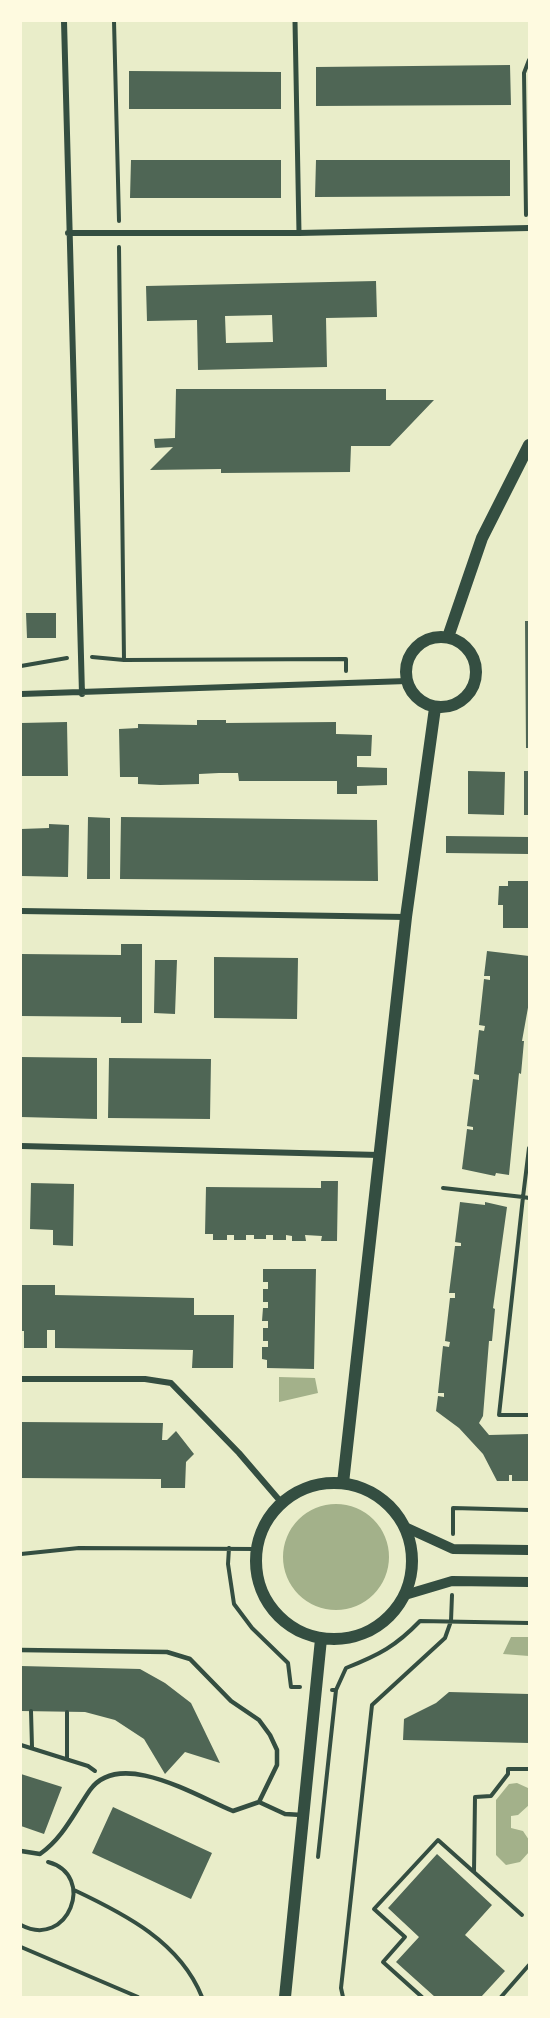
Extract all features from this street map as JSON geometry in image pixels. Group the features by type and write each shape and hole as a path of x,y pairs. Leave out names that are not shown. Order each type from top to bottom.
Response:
{"main road":[{"path":"448,637 482,538 529,445"},
{"path":"448,637 463,644 474,658 477,677 471,692 455,706 435,708 416,698 407,681 407,663 414,649 428,639 448,637"},
{"path":"343,1483 406,917 435,708"},
{"path":"320,1483 343,1483 366,1489 396,1512 405,1527 411,1545 412,1568 405,1594 393,1614 375,1628 349,1638 321,1639 296,1630 276,1615 263,1596 255,1573 255,1548 260,1531 269,1515 281,1502 300,1490 320,1483"},
{"path":"285,1997 321,1639"}],"street":[{"path":"64,21 82,694"},
{"path":"294,21 299,233"},
{"path":"68,233 299,233 528,228"},
{"path":"21,694 82,694 407,681"},
{"path":"21,911 406,917"},
{"path":"21,1146 380,1155"},
{"path":"21,1379 145,1379 171,1383 239,1453 281,1502"},
{"path":"405,1527 453,1549 529,1550"},
{"path":"405,1594 452,1581 529,1582"}],"lane":[{"path":"21,1650 166,1652 190,1659 231,1701 259,1720 270,1735 277,1750 277,1765 259,1802"},
{"path":"21,1851 40,1854 56,1843 93,1787 113,1774 153,1777 233,1811 259,1802 285,1814 304,1816"}],"path":[{"path":"114,21 124,660"},
{"path":"528,228 524,73 529,60"},
{"path":"21,666 81,655 124,660 346,659 346,685"},
{"path":"529,1148 499,1415 529,1415"},
{"path":"443,1188 529,1198"},
{"path":"21,1554 79,1548 255,1548"},
{"path":"229,1548 228,1564 234,1604 252,1628 288,1663 291,1687 336,1690"},
{"path":"317,1867 336,1690 346,1668 380,1655 400,1642 420,1621 529,1623"},
{"path":"343,1997 341,1988 372,1705 445,1638 451,1621"},
{"path":"31,1711 32,1747"},
{"path":"67,1712 67,1759"},
{"path":"21,1745 88,1766 105,1779"},
{"path":"474,1872 475,1797 491,1796 508,1769 529,1769"},
{"path":"422,1997 383,1962 405,1937 374,1909 438,1840 522,1915"},
{"path":"21,1925 34,1930 54,1927 70,1912 74,1890 70,1879 62,1869 52,1863 40,1861"},
{"path":"74,1890 138,1923 177,1955 196,1983 202,1997"},
{"path":"21,1947 138,1997"},
{"path":"501,1997 529,1965"}],"shaded area":[{"path":"279,1377 315,1378 318,1393 279,1402"},
{"path":"336,1504 356,1508 374,1519 385,1537 389,1557 385,1577 374,1595 356,1606 336,1610 316,1606 298,1595 287,1577 283,1557 287,1537 298,1519 316,1508"},
{"path":"511,1637 529,1637 529,1656 503,1654"},
{"path":"517,1783 528,1788 529,1805 518,1815 511,1816 511,1828 523,1831 529,1840 529,1852 520,1862 506,1865 496,1855 496,1800 509,1784"}],"building":[{"path":"510,65 511,105 316,106 316,67"},
{"path":"129,71 281,72 281,109 129,109"},
{"path":"131,160 281,160 281,198 130,198"},
{"path":"316,160 510,160 510,196 315,197"},
{"path":"376,281 377,317 326,318 327,367 198,370 197,320 147,321 146,286","holes":["272,315 273,342 226,343 225,316"]},
{"path":"176,389 386,389 386,400 434,400 390,446 351,446 350,472 221,473 221,469 150,470 173,447 155,448 154,439 175,438"},
{"path":"26,613 56,613 56,638 27,638"},
{"path":"525,621 529,621 529,748 526,748"},
{"path":"197,720 226,720 226,723 336,722 336,734 372,735 371,756 357,756 357,767 387,768 387,785 357,786 357,794 337,794 337,781 239,781 238,773 199,774 199,784 138,784 138,777 120,777 119,729 138,728 138,724 197,725"},
{"path":"67,722 68,776 21,776 21,723"},
{"path":"468,771 505,772 504,815 468,814"},
{"path":"524,771 529,771 529,815 524,815"},
{"path":"88,817 110,818 110,879 87,879"},
{"path":"121,817 377,820 378,881 120,879"},
{"path":"49,824 69,825 68,877 21,876 21,829 49,828"},
{"path":"446,836 529,837 529,854 446,853"},
{"path":"508,881 529,881 529,928 503,928 503,905 498,905 499,886 508,886"},
{"path":"121,944 142,944 142,1023 121,1023 121,1017 21,1016 21,954 121,955"},
{"path":"487,951 529,956 529,1002 522,1041 524,1041 521,1074 519,1073 509,1175 496,1173 495,1176 462,1169 467,1129 473,1130 473,1127 467,1126 473,1079 479,1080 479,1075 474,1074 479,1030 484,1031 485,1026 479,1025 484,979 490,980 490,976 484,976"},
{"path":"214,957 298,958 297,1019 214,1018"},
{"path":"155,960 177,960 175,1014 154,1013"},
{"path":"21,1057 97,1058 97,1119 21,1117"},
{"path":"109,1058 211,1059 210,1119 108,1118"},
{"path":"321,1181 338,1181 337,1241 321,1241 322,1236 305,1235 306,1241 292,1241 292,1236 286,1235 286,1240 273,1240 273,1235 266,1235 266,1239 254,1239 254,1235 246,1235 246,1240 234,1240 234,1235 227,1235 227,1240 213,1240 213,1234 205,1234 206,1187 321,1188"},
{"path":"31,1183 74,1184 73,1246 53,1245 53,1230 30,1229"},
{"path":"460,1202 485,1205 485,1202 507,1207 493,1308 495,1309 492,1341 489,1341 483,1416 479,1423 489,1435 529,1434 529,1481 512,1481 512,1475 509,1475 509,1481 497,1481 483,1454 459,1428 436,1411 438,1396 444,1397 444,1393 438,1393 443,1346 449,1347 450,1342 445,1341 450,1298 455,1298 455,1293 449,1293 455,1246 461,1246 461,1243 455,1242"},
{"path":"263,1269 316,1269 314,1369 267,1368 267,1360 262,1359 262,1347 268,1347 268,1341 263,1341 263,1328 268,1328 268,1321 262,1321 263,1308 268,1308 268,1302 263,1302 263,1289 268,1289 268,1282 263,1282"},
{"path":"21,1285 55,1285 55,1295 194,1298 194,1315 234,1315 233,1368 192,1368 193,1350 55,1348 55,1330 47,1330 47,1348 24,1348 24,1331 21,1331"},
{"path":"21,1422 163,1423 162,1440 167,1440 176,1431 194,1454 186,1462 185,1488 161,1488 161,1479 21,1478"},
{"path":"21,1666 140,1669 165,1683 191,1703 220,1763 185,1752 165,1774 144,1739 115,1720 85,1712 21,1711"},
{"path":"449,1692 529,1694 529,1743 403,1740 404,1719 436,1703"},
{"path":"21,1774 62,1787 44,1834 21,1826"},
{"path":"113,1807 212,1853 191,1899 92,1853"},
{"path":"437,1854 492,1905 465,1935 505,1971 481,1997 435,1997 396,1962 419,1937 388,1908"}]}
